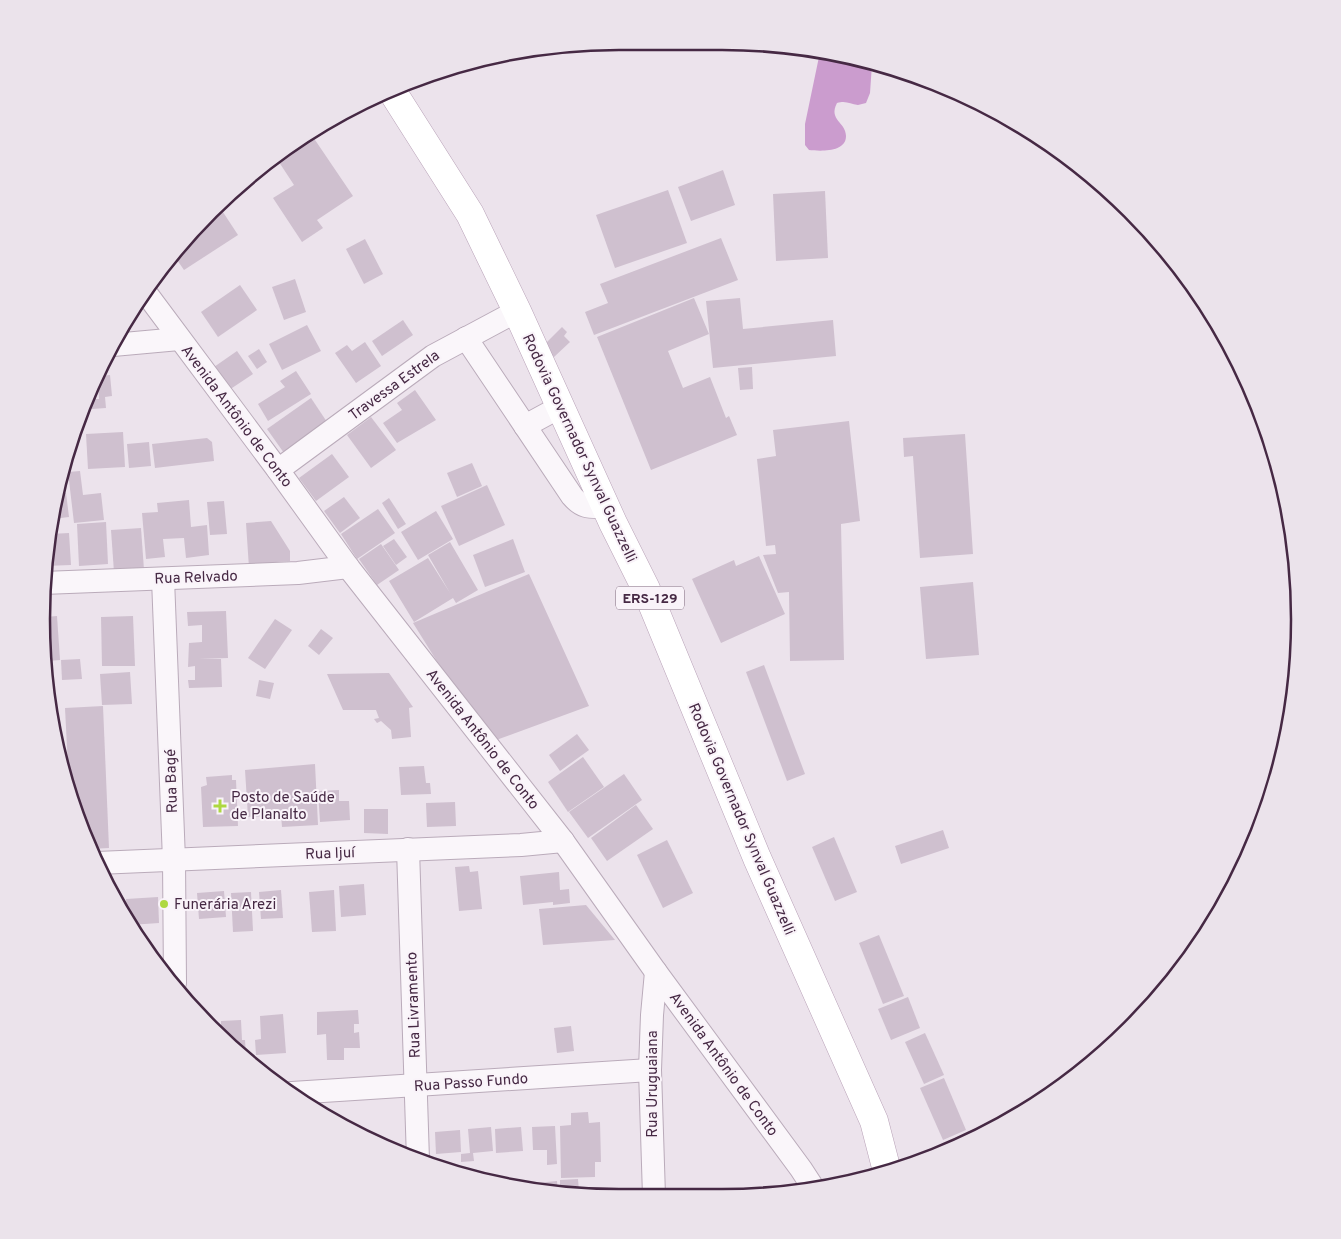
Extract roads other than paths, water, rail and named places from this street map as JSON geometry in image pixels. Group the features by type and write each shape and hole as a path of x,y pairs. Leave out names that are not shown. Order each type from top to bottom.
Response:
{"main road":[{"name":"Rodovia Governador Synval Guazzelli","path":"395,96 470,214 517,312 606,507 646,589 756,858 874,1121 900,1160"},
{"name":"Rodovia Governador Synval Guazzelli","path":"874,1121 885,1165"}],"street":[{"name":"Avenida Antônio de Conto","path":"150,298 348,567 563,841 810,1182"},
{"name":"Travessa Estrela","path":"278,470 432,356 517,312"},
{"path":"466,338 572,496 578,503 585,506 606,507"},
{"path":"121,344 179,339"},
{"path":"525,426 560,407"},
{"name":"Rua Relvado","path":"51,583 298,574 348,567"},
{"name":"Rua Bagé","path":"163,579 174,860 176,976"},
{"name":"Rua Ijuí","path":"105,863 521,845 563,841"},
{"name":"Rua Livramento","path":"408,850 418,1152"},
{"name":"Rua Uruguaiana","path":"654,1189 650,1070 656,972"},
{"name":"Rua Passo Fundo","path":"302,1092 650,1070"},
{"path":"874,1121 875,1168"},
{"path":"801,1168 814,1181"}],"place":[{"name":"Posto de Saúde de Planalto","path":"220,806"},
{"name":"Funerária Arezi","path":"164,904"}]}
